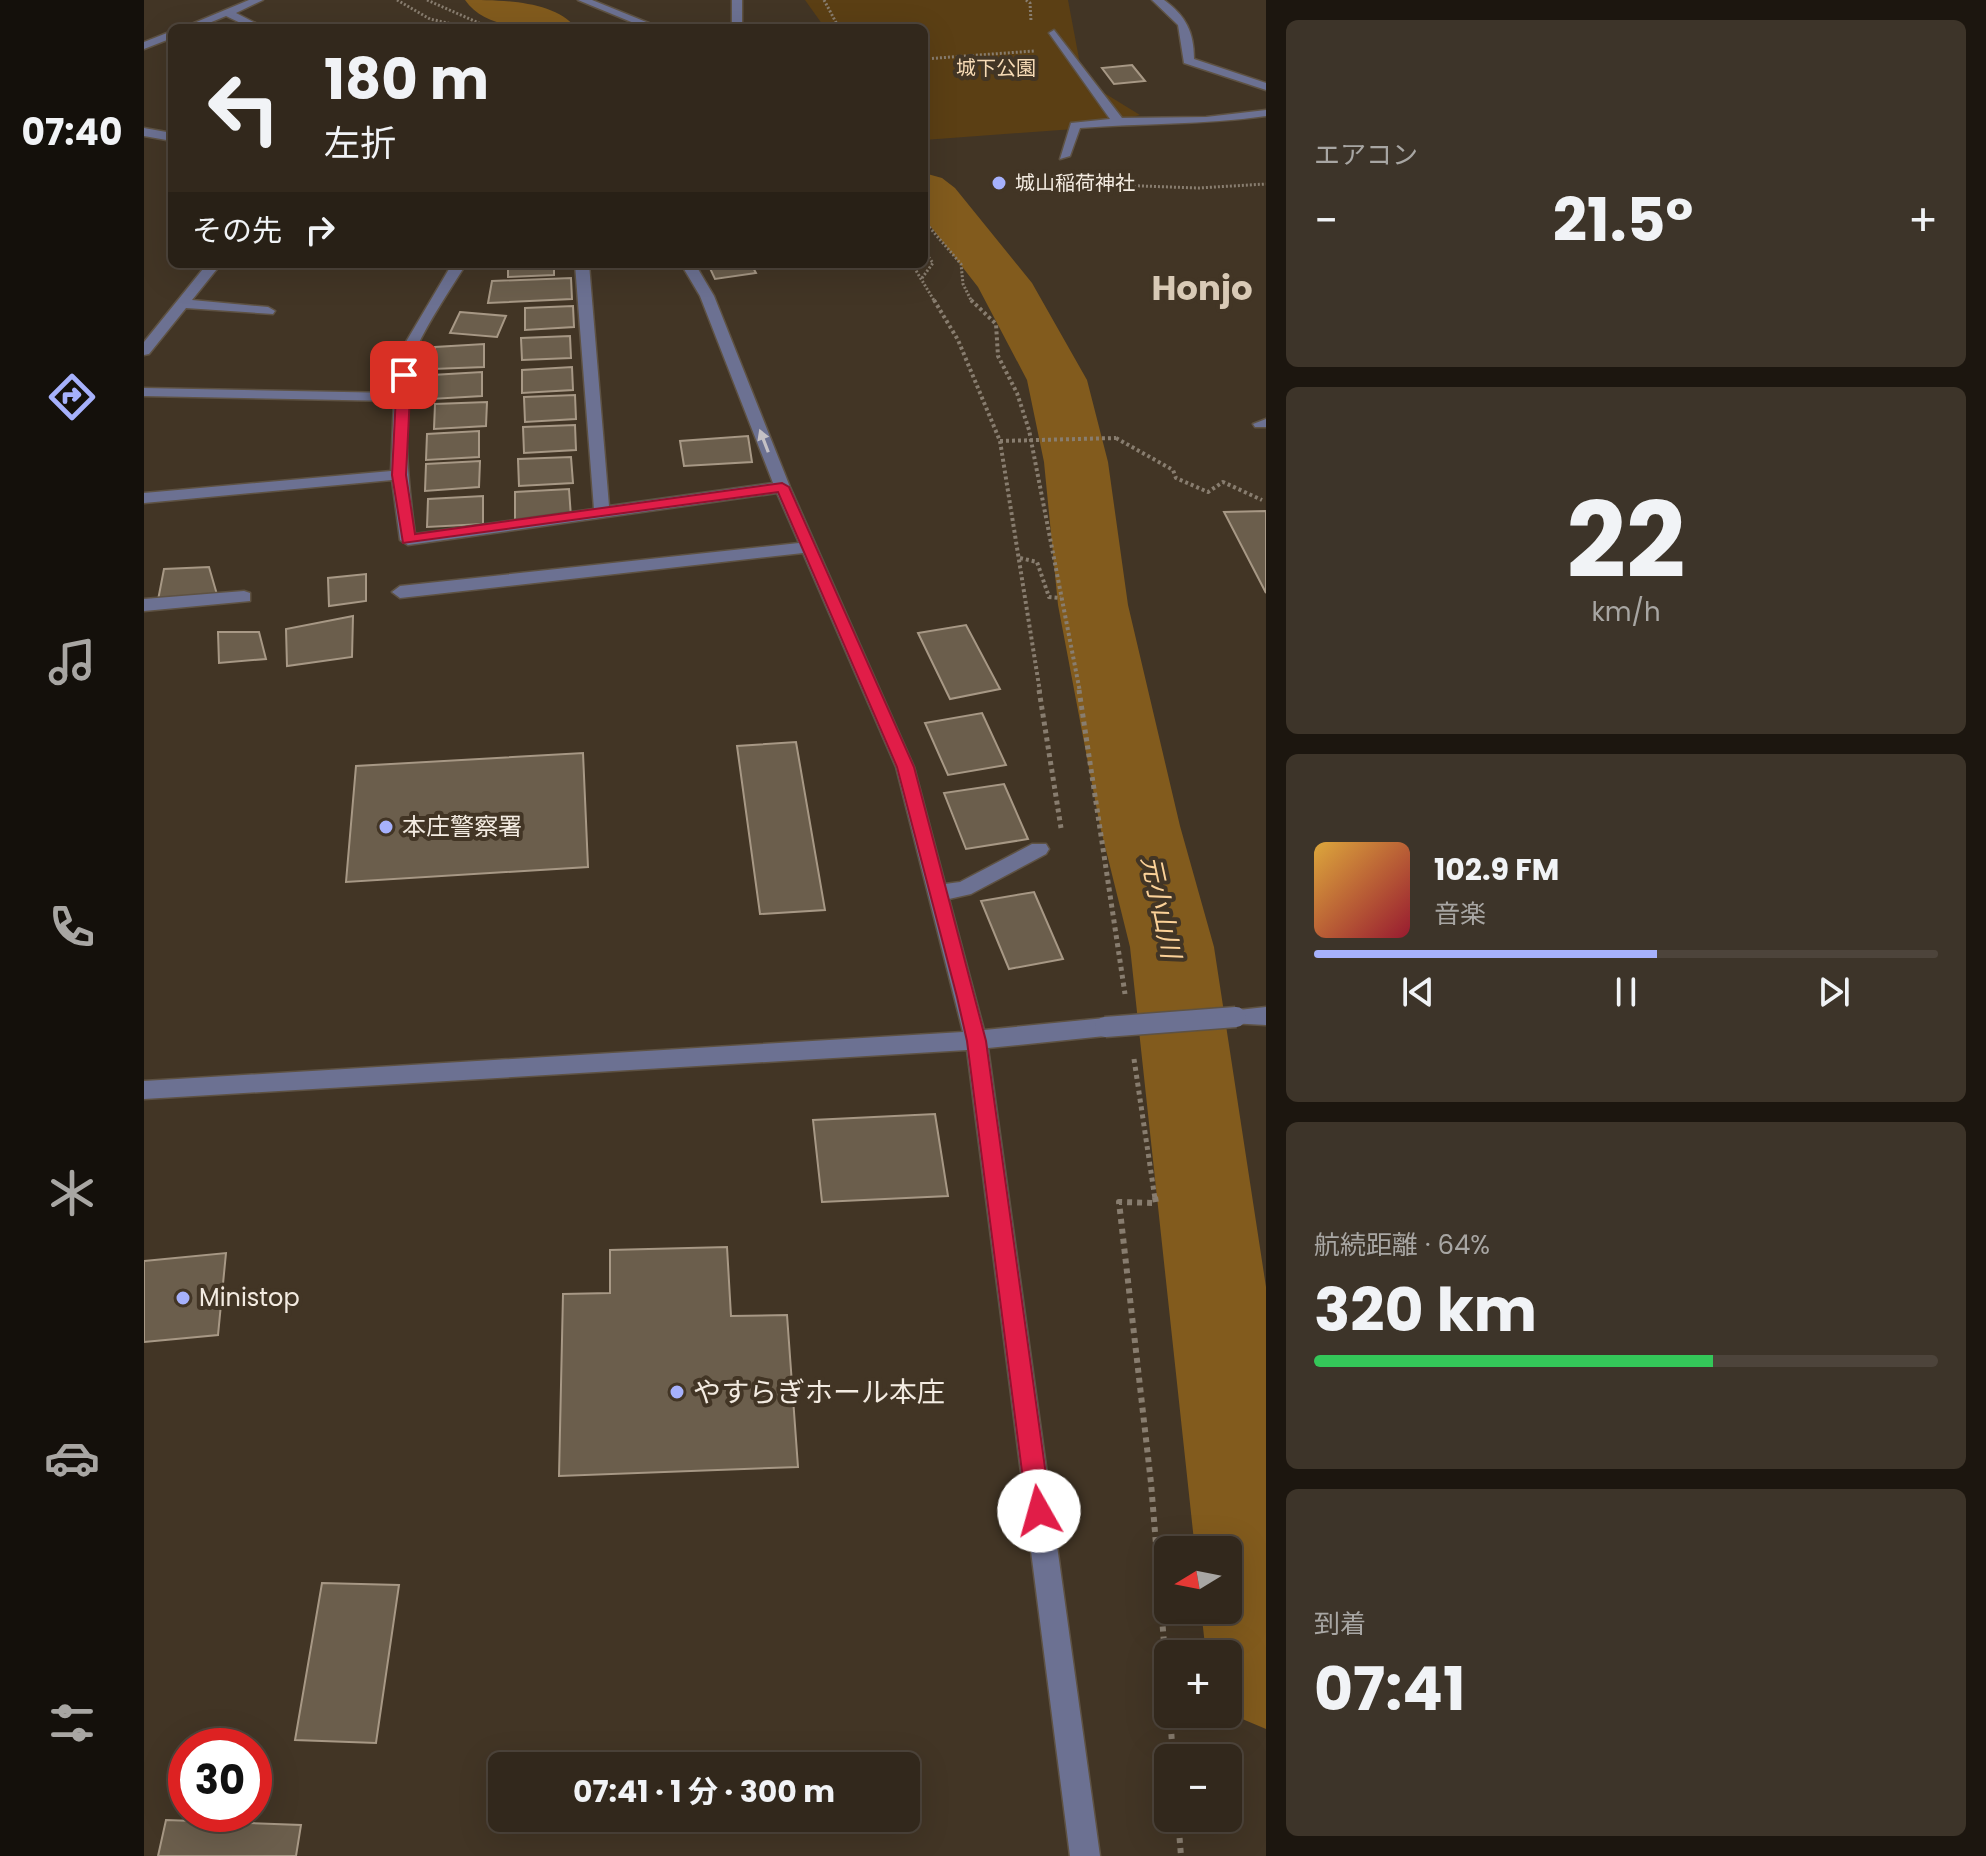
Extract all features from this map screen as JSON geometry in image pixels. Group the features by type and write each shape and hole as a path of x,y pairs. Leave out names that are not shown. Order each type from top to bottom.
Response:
{"street":[{"path":"197,24 258,0"},
{"path":"737,0 737,24"},
{"path":"1157,0 1175,13 1189,33 1188,61 1266,87"},
{"path":"590,1 646,24"},
{"path":"226,12 252,24"},
{"path":"1054,33 1118,121"},
{"path":"144,46 168,36"},
{"path":"1064,156 1075,125 1118,121 1206,121 1266,113"},
{"path":"144,132 168,136"},
{"path":"144,351 211,268"},
{"path":"457,268 407,352 401,397 399,475 408,540 782,487"},
{"path":"582,268 602,514"},
{"path":"690,268 707,296 782,487 905,767 940,893 976,1041 1085,1856"},
{"path":"180,303 268,311"},
{"path":"144,392 401,397"},
{"path":"144,498 399,475"},
{"path":"400,592 809,547"},
{"path":"144,605 244,597"},
{"path":"940,893 964,889 1039,849"},
{"path":"144,1090 976,1041 1105,1027 1266,1016"}],"path":[{"path":"397,0 430,19 452,24"},
{"path":"427,0 481,24"},
{"path":"824,0 837,24"},
{"path":"928,59 1034,52"},
{"path":"1086,184 1198,188 1266,184"},
{"path":"928,226 961,264 961,285 973,304 996,324 998,356 1017,393 1029,430 1049,519 1092,763 1126,1006"},
{"path":"922,278 933,263 928,256"},
{"path":"915,268 958,340 1000,441 1061,828 1054,842 1039,849"},
{"path":"1000,441 1116,438 1173,470 1176,478 1208,492 1223,482 1262,500"},
{"path":"1020,558 1037,562 1049,597 1061,598"},
{"path":"1133,1051 1156,1203 1119,1202 1151,1483 1164,1640"},
{"path":"1179,1832 1181,1856"}],"green space":[{"name":"城下公園","path":"805,0 1068,0 1083,80 1140,115 1088,128 928,140 928,24 822,24"}],"building":[{"path":"1132,65 1145,81 1114,84 1102,68"},
{"path":"508,268 554,268 554,275 508,277"},
{"path":"710,268 753,268 756,273 715,279"},
{"path":"571,278 572,299 488,303 492,281"},
{"path":"573,306 574,327 525,330 525,308"},
{"path":"460,312 506,316 497,337 450,333"},
{"path":"570,336 571,358 522,360 521,338"},
{"path":"484,344 484,367 433,369 435,347"},
{"path":"572,367 573,390 522,393 522,370"},
{"path":"482,372 482,396 431,399 432,375"},
{"path":"575,395 576,419 525,422 524,397"},
{"path":"487,402 486,426 434,429 435,404"},
{"path":"575,425 576,450 524,453 523,427"},
{"path":"479,431 479,457 426,460 427,434"},
{"path":"748,436 752,462 684,466 680,441"},
{"path":"571,457 573,483 519,486 518,459"},
{"path":"480,461 479,487 425,491 426,464"},
{"path":"569,489 571,517 515,520 515,492"},
{"path":"483,496 483,524 427,527 428,499"},
{"path":"1266,511 1266,593 1224,512"},
{"path":"209,567 218,598 158,600 164,569"},
{"path":"366,574 366,601 329,606 328,578"},
{"path":"353,616 352,657 287,666 286,629"},
{"path":"966,625 1000,689 950,699 918,633"},
{"path":"218,632 259,632 266,659 219,663"},
{"path":"982,713 1006,765 948,775 925,723"},
{"path":"796,742 825,910 760,914 737,746"},
{"path":"583,753 588,867 346,882 356,766"},
{"path":"1004,784 1028,839 966,849 944,793"},
{"path":"1034,892 1063,959 1009,969 981,901"},
{"path":"935,1114 948,1196 822,1202 813,1120"},
{"name":"やすらぎホール本庄","path":"727,1247 731,1316 787,1315 798,1467 559,1476 563,1294 610,1293 610,1250"},
{"name":"Ministop","path":"226,1253 218,1335 144,1342 144,1261"},
{"path":"322,1583 399,1585 376,1743 295,1740"},
{"path":"166,1820 168,1832 272,1832 272,1824 301,1825 296,1856 158,1856"}],"waterway":[{"name":"元小山川","path":"487,0 544,24"},
{"name":"元小山川","path":"928,192 1004,283 1057,380 1076,462 1093,605 1140,826 1172,947 1266,1671"}],"place":[{"name":"城山稲荷神社","path":"999,183"},
{"name":"本庄警察署","path":"386,827"},
{"name":"Ministop","path":"183,1298"},
{"name":"やすらぎホール本庄","path":"677,1392"}],"district":[{"name":"Honjo","path":"1202,288"}],"route":[{"path":"404,375 399,475 408,540 782,487 905,767 967,997 976,1041 1039,1511"}]}
